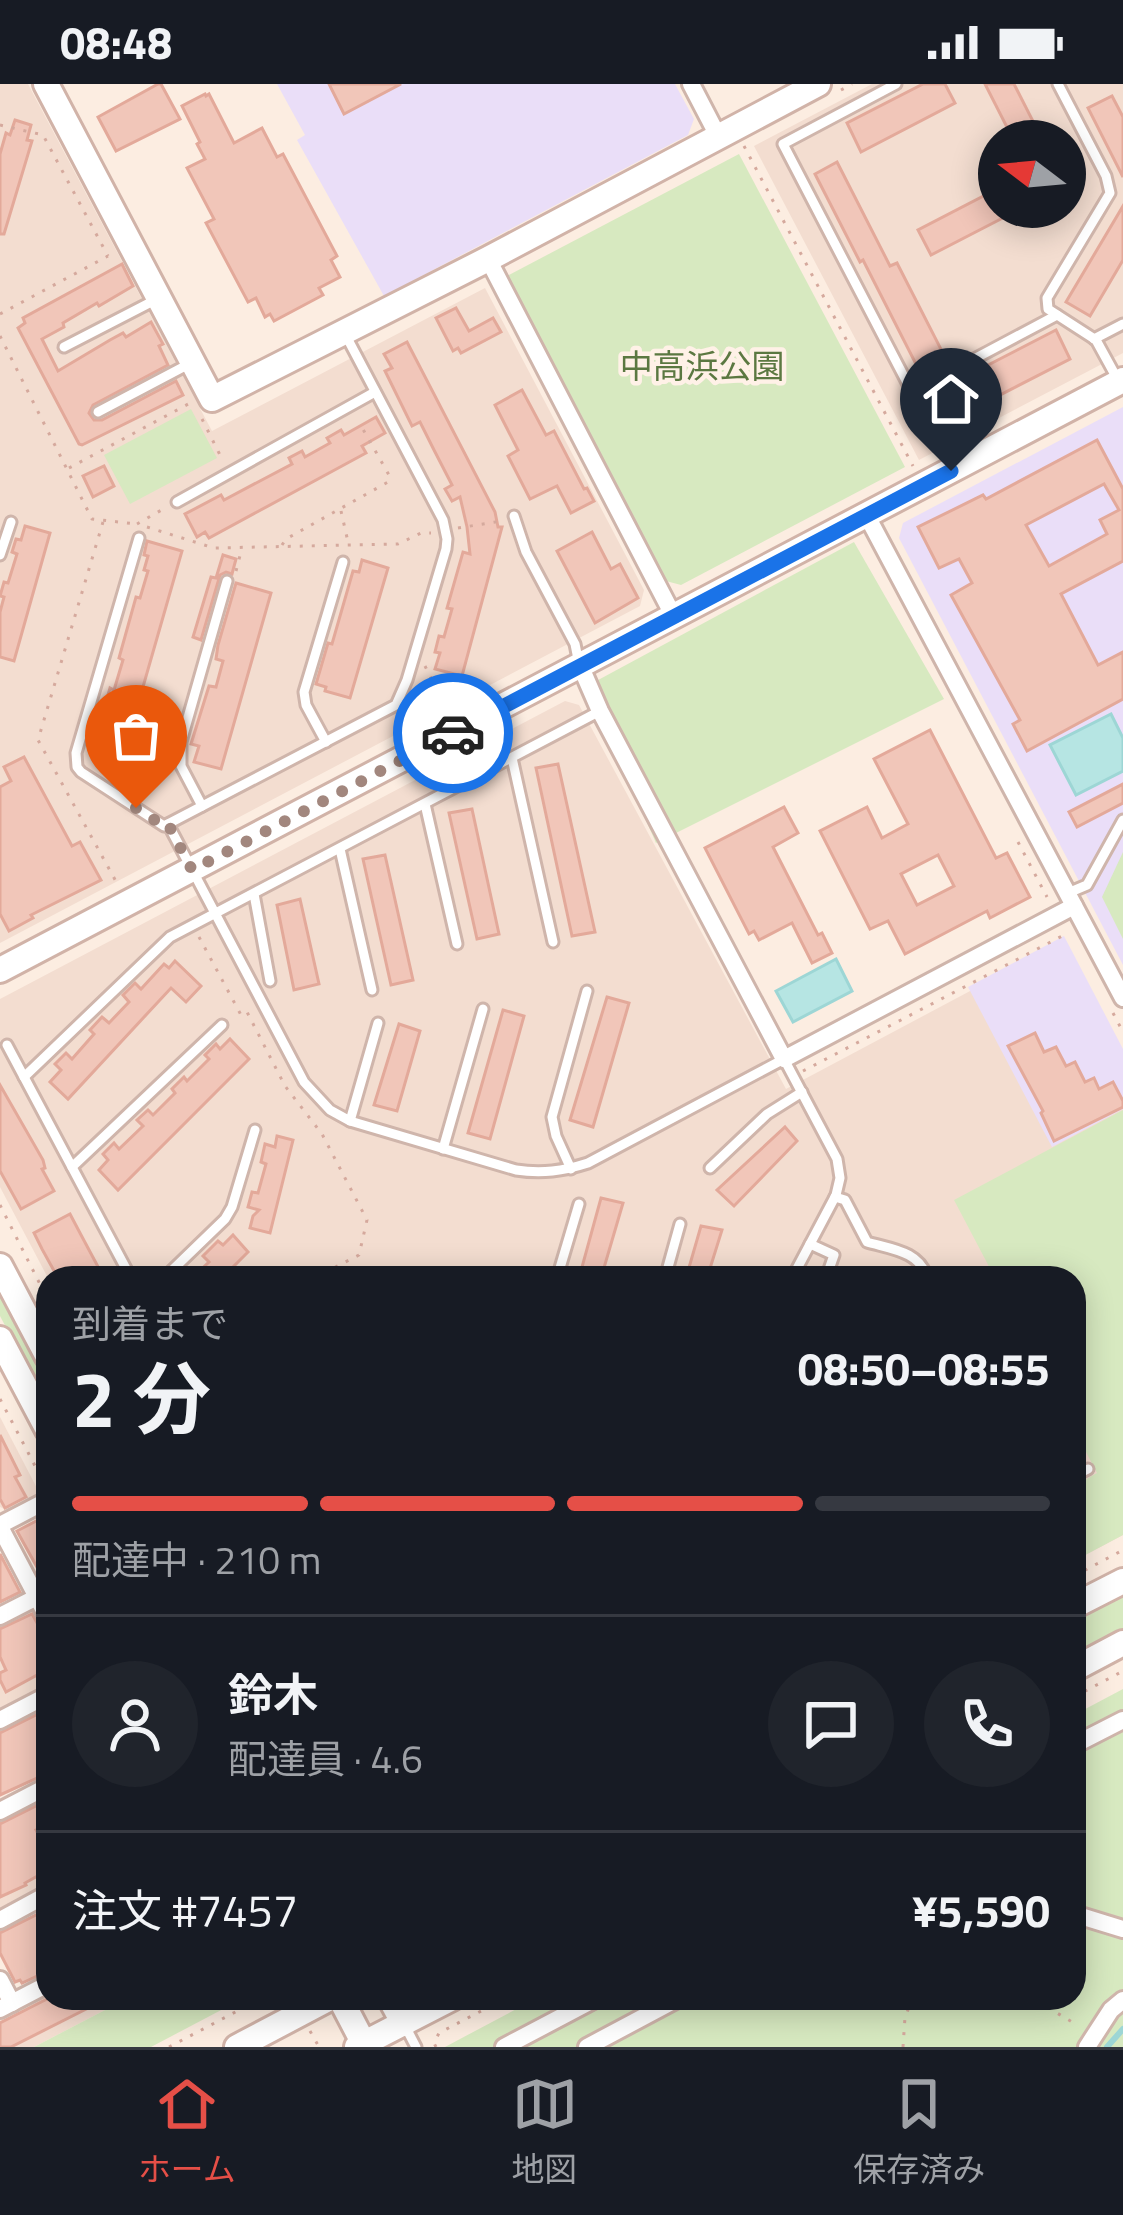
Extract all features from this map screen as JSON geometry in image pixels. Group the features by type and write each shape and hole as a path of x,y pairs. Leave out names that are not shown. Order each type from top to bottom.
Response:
{"street":[{"path":"46,84 212,399 730,139 818,84"},
{"path":"691,84 730,139"},
{"path":"488,259 673,615"},
{"path":"0,970 1121,381"},
{"path":"867,516 1071,899 1118,1006"},
{"path":"580,665 784,1058 1071,899"},
{"path":"0,1265 36,1334"},
{"path":"0,1340 36,1408"},
{"path":"36,1506 0,1526 36,1595"},
{"path":"1086,1600 1123,1581"},
{"path":"0,1616 36,1598"},
{"path":"1086,1663 1123,1643"},
{"path":"0,1720 36,1701"},
{"path":"1086,1739 1123,1720"},
{"path":"0,1811 36,1792"},
{"path":"0,1920 36,1900"},
{"path":"1086,1918 1120,1931"},
{"path":"0,1980 6,2006 36,1990"},
{"path":"1091,2040 1117,2005 1123,1986"},
{"path":"237,2047 307,2010"},
{"path":"346,2010 362,2046 410,2036 439,2010"},
{"path":"504,2047 574,2010"},
{"path":"586,2047 657,2010"}],"lane":[{"path":"896,84 783,144 912,392 1058,315"},
{"path":"1058,84 1106,176 1110,193 1047,298 1048,309 1094,339 1121,381"},
{"path":"64,347 159,298"},
{"path":"1094,339 1123,324"},
{"path":"139,538 75,759 81,772 164,826 396,705 447,539 443,520 344,332"},
{"path":"98,412 192,363"},
{"path":"177,502 376,392"},
{"path":"514,516 526,552 575,644 580,665"},
{"path":"0,555 11,522"},
{"path":"326,742 304,692 344,562"},
{"path":"202,806 181,766 181,742 227,581"},
{"path":"24,1077 170,937 600,711"},
{"path":"512,758 553,941"},
{"path":"425,803 458,944"},
{"path":"1071,899 1087,885 1123,820"},
{"path":"168,824 304,1082 330,1110 350,1121 539,1174 589,1163 784,1058 837,1159 840,1178 835,1197 798,1266"},
{"path":"340,848 372,990"},
{"path":"254,894 270,981"},
{"path":"571,1169 552,1117 587,992"},
{"path":"443,1149 484,1009"},
{"path":"350,1121 378,1023"},
{"path":"72,1167 222,1025"},
{"path":"8,1045 125,1266"},
{"path":"710,1168 767,1114 802,1092"},
{"path":"176,1266 232,1207 255,1130"},
{"path":"835,1197 845,1201 867,1242 909,1253 922,1266"},
{"path":"561,1266 579,1204"},
{"path":"668,1266 680,1224"},
{"path":"810,1244 833,1256 830,1266"}],"path":[{"path":"0,125 43,134 108,256"},
{"path":"730,139 914,468"},
{"path":"0,314 120,250"},
{"path":"0,336 92,519 137,524 214,548 398,544 421,533 439,533"},
{"path":"67,469 198,399"},
{"path":"203,422 224,464"},
{"path":"281,547 286,539 388,482 389,475 360,424"},
{"path":"137,524 177,502"},
{"path":"340,509 347,545"},
{"path":"457,528 514,516"},
{"path":"454,520 457,538"},
{"path":"103,521 38,740 118,887"},
{"path":"227,581 234,576 242,548"},
{"path":"424,657 425,669 448,713"},
{"path":"1018,840 1051,904"},
{"path":"203,928 198,938 241,1015 247,1012 285,1086 322,1134 367,1220 359,1255 337,1266"},
{"path":"802,1071 1066,934 1073,937"},
{"path":"1118,1006 1123,1032"},
{"path":"0,1205 36,1276"},
{"path":"0,1399 36,1467"},
{"path":"1086,1570 1123,1550"},
{"path":"1086,1691 1123,1671"},
{"path":"169,2047 239,2010"},
{"path":"436,2047 439,2033 483,2010"},
{"path":"903,2047 908,2010"},
{"path":"1052,2010 1091,2040"},
{"path":"307,2024 319,2047"}],"shaded area":[{"path":"0,84 28,84 212,431 485,288 644,590 640,606 0,943"},
{"path":"277,84 675,84 694,119 688,135 384,296 297,140 305,135"},
{"path":"872,84 1123,84 1123,353 919,460 754,146"},
{"path":"1123,407 1123,965 899,538 903,523"},
{"path":"565,701 579,705 786,1089 1064,941 1123,1051 1123,1535 1086,1555 1086,1266 42,1266 0,1187 0,999"},
{"path":"1064,936 1123,1049 1123,1109 1052,1147 968,987"},
{"path":"0,1417 36,1486 36,1496 9,1511 0,1507"},
{"path":"28,1611 36,1613 36,1692 0,1711 0,1626"},
{"path":"36,1799 36,1892 0,1911 0,1818"},
{"path":"36,2000 36,2010 105,2010 34,2047 0,2047 0,2020"}],"green space":[{"name":"中高浜公園","path":"739,154 905,467 681,585 666,581 507,276"},
{"path":"191,409 217,458 130,504 104,455"},
{"path":"854,542 944,699 656,843 587,686"},
{"path":"1123,852 1123,939 1102,897"},
{"path":"1123,1110 1123,1535 1086,1555 1086,1479 1097,1473 1086,1452 1086,1266 989,1266 954,1200"},
{"path":"0,1293 36,1361 36,1384 0,1316"},
{"path":"1123,1595 1123,1631 1086,1650 1086,1614"},
{"path":"1123,1689 1123,2047 445,2047 514,2010 1086,2010 1086,1709"},
{"path":"105,2010 221,2010 151,2047 34,2047"}],"water":[{"path":"1111,714 1123,738 1123,771 1076,795 1050,745"},
{"path":"836,959 852,991 793,1022 776,991"}],"building":[{"path":"158,84 180,119 116,151 98,117"},
{"path":"329,84 401,84 344,114"},
{"path":"923,84 945,84 955,103 861,152 847,123"},
{"path":"985,84 1014,84 1032,120 1003,120"},
{"path":"205,94 234,143 262,128 277,157 283,154 337,256 331,260 340,277 319,288 323,295 274,321 270,314 265,317 256,298 248,302 206,223 214,219 187,168 205,159 182,106"},
{"path":"1112,96 1123,117 1123,177 1088,108"},
{"path":"15,120 31,125 27,140 32,141 4,234 0,234 0,154"},
{"path":"837,162 890,266 897,263 948,363 922,376 815,174"},
{"path":"978,199 978,228 983,228 931,255 918,230"},
{"path":"1123,206 1123,260 1090,316 1066,302"},
{"path":"122,264 133,286 42,339 58,371 151,322 168,365 93,405 89,413 94,420 176,381 183,395 82,445 18,328 25,323 23,318"},
{"path":"456,308 469,331 493,318 501,332 461,353 458,348 453,351 436,318"},
{"path":"1056,330 1070,359 924,434 909,405"},
{"path":"407,342 502,527 462,676 435,669 440,653 435,652 452,609 447,608 463,552 470,554 467,527 460,497 452,501 445,489 452,485 420,422 412,426 385,371 392,368 384,354"},
{"path":"522,390 546,435 554,431 594,501 571,513 557,486 530,499 508,456 518,450 495,405"},
{"path":"376,417 385,433 362,446 366,453 209,538 205,532 197,537 185,514 221,495 224,500 292,464 289,458 302,451 305,457 330,443 327,438 341,430 344,435"},
{"path":"1097,440 1123,489 1123,561 1061,594 1098,665 1123,652 1123,699 1027,751 1013,724 1020,720 951,595 972,583 959,559 939,568 918,527 983,495 986,499","holes":["1104,484 1119,510 1100,520 1107,534 1049,566 1026,525"]},
{"path":"104,466 114,486 93,497 83,476"},
{"path":"25,526 50,533 14,661 0,657 4,597 0,596 17,554 12,552 16,539 21,540"},
{"path":"592,532 611,569 620,564 638,598 595,623 557,551"},
{"path":"147,541 182,551 120,767 94,760 98,745 94,744 123,660 119,658 136,597 140,598 148,571 144,570"},
{"path":"223,555 236,559 232,574 220,575 201,640 193,637 211,577 216,578"},
{"path":"362,560 388,568 350,698 316,684 353,571 359,572"},
{"path":"236,583 271,593 221,769 194,762 199,746 191,744 209,686 216,687 223,661 216,659 218,645"},
{"path":"930,730 996,858 1007,853 1030,897 990,918 987,911 905,954 888,921 870,929 820,831 867,807 882,838 908,824 874,759","holes":["938,855 954,886 917,905 901,874"]},
{"path":"24,757 72,846 80,842 101,880 9,931 0,914 0,787 11,781 4,767"},
{"path":"558,764 595,932 572,936 536,768"},
{"path":"1123,784 1123,803 1077,827 1069,812"},
{"path":"784,807 798,833 773,847 832,953 812,963 792,923 759,940 754,931 749,934 705,848"},
{"path":"472,809 499,934 477,939 449,813"},
{"path":"385,855 413,980 391,985 363,859"},
{"path":"300,899 319,984 294,990 277,905"},
{"path":"175,961 201,986 186,1002 171,988 68,1099 50,1082 61,1070 55,1064 66,1053 72,1059 102,1017 109,1023 129,1002 123,995 135,983 141,989 164,964 169,968"},
{"path":"607,997 629,1003 593,1127 570,1120"},
{"path":"503,1010 524,1016 490,1139 468,1133"},
{"path":"399,1024 420,1031 397,1111 374,1105"},
{"path":"1035,1033 1044,1052 1056,1047 1066,1066 1075,1062 1085,1082 1094,1078 1099,1089 1113,1082 1123,1107 1054,1141 1008,1046"},
{"path":"230,1039 249,1059 118,1190 99,1170 108,1160 103,1154 114,1143 119,1149 143,1126 137,1120 148,1110 153,1115 184,1077 187,1081 209,1059 205,1055 216,1044 220,1049"},
{"path":"0,1085 43,1160 42,1169 54,1191 21,1209 0,1171"},
{"path":"785,1127 797,1141 734,1206 717,1190"},
{"path":"277,1136 293,1140 270,1233 250,1228 259,1210 248,1207 252,1192 258,1193 266,1164 261,1162 265,1144 275,1147"},
{"path":"601,1198 623,1203 605,1266 582,1266"},
{"path":"70,1214 98,1266 51,1266 34,1233"},
{"path":"701,1226 722,1230 711,1266 689,1266"},
{"path":"233,1235 248,1252 234,1266 205,1266 209,1262 203,1256 218,1241 223,1245"},
{"path":"0,1435 26,1497 5,1508 0,1499"},
{"path":"36,1521 36,1565 17,1531"},
{"path":"0,1554 20,1592 0,1602"},
{"path":"32,1614 36,1621 36,1676 6,1692 0,1680 0,1673 6,1670 0,1657 0,1629"},
{"path":"36,1715 36,1778 0,1795 0,1733"},
{"path":"36,1806 36,1877 0,1897 0,1824"},
{"path":"36,1915 36,1977 15,1982 0,1953 0,1933"},
{"path":"36,2005 36,2010 84,2010 11,2047 0,2047 0,2023"}],"waterway":[{"path":"1107,2047 1123,2029"}],"way so far":[{"path":"136,808 168,824 192,870 453,733"}],"route":[{"path":"453,733 951,471"}]}
